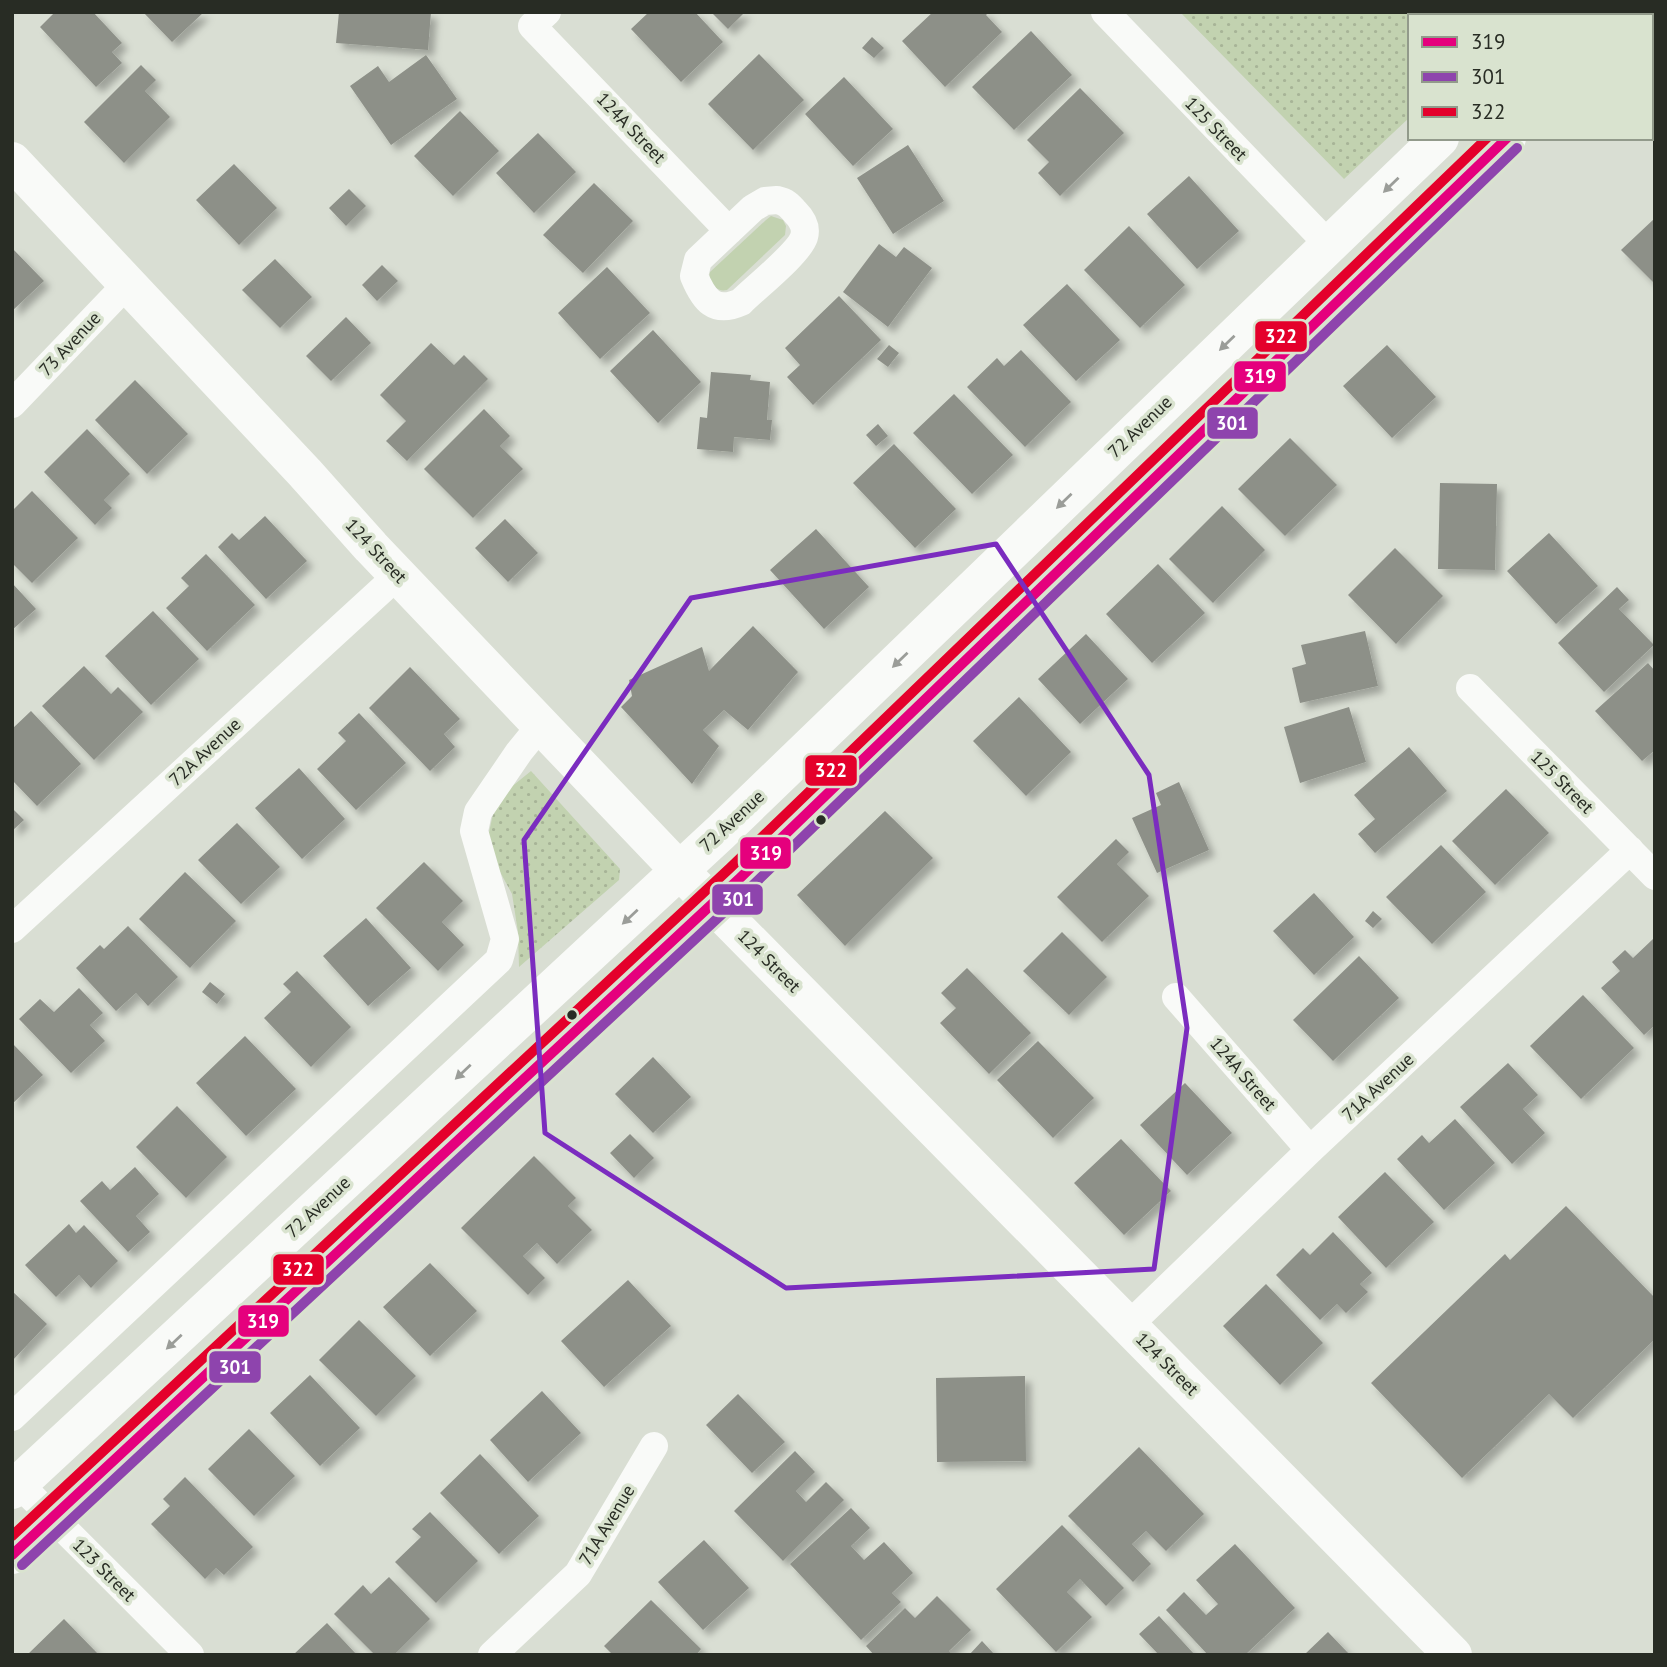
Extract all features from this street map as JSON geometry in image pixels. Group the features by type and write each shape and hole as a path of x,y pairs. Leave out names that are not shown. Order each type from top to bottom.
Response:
{"main road":[{"name":"72 Avenue","path":"16,1487 797,760 1438,140"},
{"path":"12,1555 819,803 1505,140"},
{"name":"124 Street","path":"12,161 398,575 679,870 1453,1655"}],"street":[{"name":"125 Street","path":"1105,12 1329,245"},
{"name":"124A Street","path":"539,19 729,231"},
{"name":"73 Avenue","path":"12,404 128,283"},
{"name":"72A Avenue","path":"12,929 398,575"},
{"name":"125 Street","path":"1470,688 1655,876"},
{"path":"12,1416 499,960 505,939 474,831 478,812 541,725"},
{"name":"71A Avenue","path":"1129,1325 1310,1150 1630,850"},
{"name":"124A Street","path":"1176,998 1310,1150"},
{"name":"71A Avenue","path":"492,1655 578,1574 654,1446"},
{"name":"123 Street","path":"16,1487 52,1518 190,1655"}],"highlighted area":[{"path":"996,544 1149,775 1187,1028 1154,1269 786,1288 545,1133 524,840 691,598"}],"green space":[{"path":"1180,12 1521,12 1408,14 1408,119 1344,179"},
{"path":"771,216 783,220 786,226 785,235 727,290 716,288 709,279 710,272"},
{"path":"531,771 620,869 619,880 519,967 518,932 512,894 486,846 493,814 510,788"}],"building":[{"path":"55,12 93,12 122,43 112,52 122,63 96,87 40,27"},
{"path":"143,12 204,12 172,42"},
{"path":"339,12 431,12 428,50 336,43"},
{"path":"649,12 695,12 723,42 681,82 631,29"},
{"path":"711,12 745,12 728,29"},
{"path":"933,12 989,12 986,15 1002,32 945,87 902,41"},
{"path":"1031,31 1072,75 1014,130 972,87"},
{"path":"872,37 884,48 874,58 862,48"},
{"path":"759,54 804,100 753,150 708,104"},
{"path":"426,55 457,99 391,145 350,86 378,66 389,82"},
{"path":"141,65 156,80 145,91 170,117 124,163 84,122"},
{"path":"844,77 893,129 853,166 805,114"},
{"path":"1080,88 1124,133 1060,196 1038,173 1049,162 1027,140"},
{"path":"460,111 499,151 453,196 414,156"},
{"path":"538,133 576,172 534,213 496,173"},
{"path":"908,145 944,201 893,234 857,178"},
{"path":"234,164 277,208 239,245 196,200"},
{"path":"1189,176 1239,231 1197,269 1147,214"},
{"path":"594,183 633,221 583,273 543,235"},
{"path":"349,189 366,206 346,226 329,208"},
{"path":"1655,218 1655,284 1621,250"},
{"path":"1129,226 1185,285 1140,328 1084,270"},
{"path":"879,244 896,257 904,247 932,268 888,327 843,292"},
{"path":"12,248 44,281 12,311"},
{"path":"275,259 312,297 280,328 242,290"},
{"path":"382,265 398,281 377,301 362,285"},
{"path":"607,267 650,313 600,359 558,313"},
{"path":"1067,284 1120,340 1076,381 1023,325"},
{"path":"839,296 881,340 813,405 787,377 800,365 785,348"},
{"path":"346,317 371,343 331,381 306,356"},
{"path":"653,330 701,382 658,423 610,371"},
{"path":"431,343 454,365 464,355 488,379 407,461 386,441 406,421 380,395"},
{"path":"889,345 899,353 888,367 877,359"},
{"path":"1387,345 1436,397 1392,438 1343,386"},
{"path":"1021,350 1071,402 1025,447 967,387 997,358 1004,366"},
{"path":"711,372 751,375 750,380 770,382 767,420 772,420 770,440 734,437 733,452 697,449 700,417 707,418"},
{"path":"135,380 188,434 147,474 95,420"},
{"path":"954,394 1013,455 972,494 913,433"},
{"path":"484,409 510,436 500,446 523,469 473,518 424,469"},
{"path":"878,424 888,436 876,446 866,435"},
{"path":"87,429 130,474 104,500 112,508 95,525 44,472"},
{"path":"1290,438 1337,485 1285,536 1238,489"},
{"path":"894,444 956,509 915,548 853,483"},
{"path":"1440,483 1497,484 1495,570 1438,569"},
{"path":"32,491 78,538 32,583 12,563 12,511"},
{"path":"1222,506 1265,550 1213,603 1169,559"},
{"path":"265,516 307,561 266,599 218,547 232,533 239,540"},
{"path":"505,519 538,553 508,582 475,548"},
{"path":"816,529 869,587 824,629 770,570"},
{"path":"1549,533 1598,586 1556,624 1507,571"},
{"path":"1395,548 1443,596 1396,644 1348,595"},
{"path":"206,554 255,605 207,651 166,608 189,586 181,578"},
{"path":"1158,564 1205,613 1152,663 1106,614"},
{"path":"12,583 36,609 12,630"},
{"path":"1617,587 1629,600 1619,609 1654,645 1604,692 1558,643"},
{"path":"153,611 199,659 151,705 105,656"},
{"path":"753,626 798,672 748,730 724,710 703,730 719,746 692,784 621,707 632,696 629,680 702,647 709,671"},
{"path":"1365,631 1378,686 1300,703 1292,668 1306,664 1301,645"},
{"path":"1086,634 1128,679 1080,724 1038,679"},
{"path":"1648,663 1655,671 1655,750 1642,761 1595,711"},
{"path":"84,666 111,694 118,687 143,712 94,760 42,706"},
{"path":"410,667 460,719 444,734 455,747 430,771 369,708"},
{"path":"1019,697 1071,752 1026,796 973,741"},
{"path":"1349,707 1366,762 1300,783 1284,727"},
{"path":"31,711 81,764 37,806 12,780 12,729"},
{"path":"359,713 406,763 356,810 317,769 346,741 338,733"},
{"path":"1409,747 1447,791 1375,853 1358,834 1375,819 1354,795"},
{"path":"299,768 345,819 302,859 255,808"},
{"path":"1179,782 1209,850 1157,873 1132,818 1161,805 1156,793"},
{"path":"1506,789 1549,833 1495,885 1452,841"},
{"path":"12,808 24,820 12,831"},
{"path":"885,811 933,858 845,946 797,895"},
{"path":"237,823 280,867 241,904 198,860"},
{"path":"1116,839 1129,852 1117,864 1149,896 1102,942 1057,897"},
{"path":"1441,845 1486,892 1432,944 1386,897"},
{"path":"424,862 463,901 442,922 464,945 438,971 376,908"},
{"path":"185,872 236,921 190,968 139,919"},
{"path":"1314,893 1354,937 1314,975 1273,931"},
{"path":"1373,911 1382,919 1373,928 1365,921"},
{"path":"366,918 411,968 368,1006 323,956"},
{"path":"128,926 178,977 148,1006 136,993 116,1011 76,968 100,945 104,949"},
{"path":"1062,932 1107,977 1069,1015 1023,971"},
{"path":"1653,939 1655,1025 1644,1035 1601,988 1620,971 1612,962 1625,950 1633,958"},
{"path":"1359,956 1399,998 1333,1061 1293,1020"},
{"path":"967,968 1031,1033 989,1074 940,1023 956,1008 941,993"},
{"path":"297,971 351,1027 311,1067 264,1018 291,992 283,984"},
{"path":"210,982 225,994 217,1004 202,992"},
{"path":"79,988 103,1013 90,1025 105,1041 71,1073 19,1019 40,999 54,1012"},
{"path":"1583,995 1634,1048 1581,1099 1530,1046"},
{"path":"245,1036 296,1089 246,1136 196,1083"},
{"path":"1038,1041 1094,1098 1053,1138 997,1080"},
{"path":"12,1043 43,1075 12,1104"},
{"path":"653,1057 691,1097 653,1133 615,1094"},
{"path":"1508,1063 1538,1095 1523,1109 1545,1133 1512,1164 1460,1107"},
{"path":"1185,1083 1232,1133 1187,1175 1140,1125"},
{"path":"177,1106 227,1157 186,1198 136,1147"},
{"path":"1455,1119 1495,1163 1444,1210 1397,1159 1422,1135 1429,1143"},
{"path":"630,1134 654,1158 634,1178 610,1153"},
{"path":"1121,1139 1171,1191 1124,1235 1074,1183"},
{"path":"534,1156 576,1198 568,1206 592,1230 557,1264 537,1243 523,1256 545,1278 528,1295 461,1228"},
{"path":"135,1167 159,1194 136,1216 150,1232 128,1252 80,1201 102,1181 110,1190"},
{"path":"1385,1172 1434,1222 1386,1268 1338,1217"},
{"path":"1566,1206 1655,1298 1655,1339 1573,1418 1549,1394 1462,1478 1371,1383 1505,1254 1510,1260"},
{"path":"69,1224 76,1233 84,1225 118,1261 91,1288 79,1275 56,1297 25,1265"},
{"path":"1333,1232 1372,1273 1360,1284 1368,1292 1346,1313 1337,1304 1320,1320 1276,1275 1303,1248 1310,1255"},
{"path":"430,1263 477,1311 430,1356 383,1307"},
{"path":"628,1280 671,1326 604,1387 561,1341"},
{"path":"1266,1284 1323,1343 1280,1385 1223,1326"},
{"path":"12,1291 47,1324 12,1361"},
{"path":"359,1320 416,1376 376,1416 319,1360"},
{"path":"310,1375 360,1428 320,1466 270,1413"},
{"path":"1025,1376 1026,1461 937,1462 936,1378"},
{"path":"542,1391 581,1433 528,1482 490,1440"},
{"path":"738,1394 785,1442 752,1473 706,1425"},
{"path":"249,1429 295,1476 254,1516 208,1469"},
{"path":"1139,1447 1204,1514 1166,1551 1146,1531 1132,1544 1151,1564 1133,1582 1068,1516"},
{"path":"795,1451 815,1472 796,1491 806,1502 826,1482 844,1500 783,1561 734,1511"},
{"path":"480,1454 539,1516 499,1554 440,1493"},
{"path":"185,1477 253,1547 224,1575 216,1568 205,1579 151,1524 170,1506 163,1499"},
{"path":"851,1508 870,1528 851,1546 864,1560 884,1542 913,1573 892,1593 901,1602 861,1640 790,1564"},
{"path":"430,1512 478,1561 436,1603 395,1562 421,1537 412,1529"},
{"path":"1062,1525 1124,1588 1106,1606 1080,1579 1067,1592 1092,1617 1056,1652 996,1589"},
{"path":"704,1540 749,1588 703,1630 658,1582"},
{"path":"1235,1544 1295,1608 1245,1655 1208,1655 1166,1610 1184,1592 1206,1615 1218,1604 1196,1580"},
{"path":"389,1577 430,1619 394,1655 375,1655 334,1614 363,1585 371,1594"},
{"path":"937,1596 971,1630 949,1651 953,1655 874,1655 866,1646 905,1608 915,1618"},
{"path":"651,1600 701,1649 696,1655 613,1655 604,1646"},
{"path":"1159,1616 1195,1655 1159,1655 1139,1634"},
{"path":"64,1619 99,1655 27,1655"},
{"path":"327,1623 357,1655 293,1655"},
{"path":"1328,1632 1350,1655 1304,1655"},
{"path":"982,1641 995,1655 969,1655"}],"transit line":[{"name":"322","path":"12,1536 730,868 1485,140"},
{"name":"319","path":"12,1555 740,878 1505,140"},
{"name":"301","path":"22,1565 750,888 1517,148"}]}
